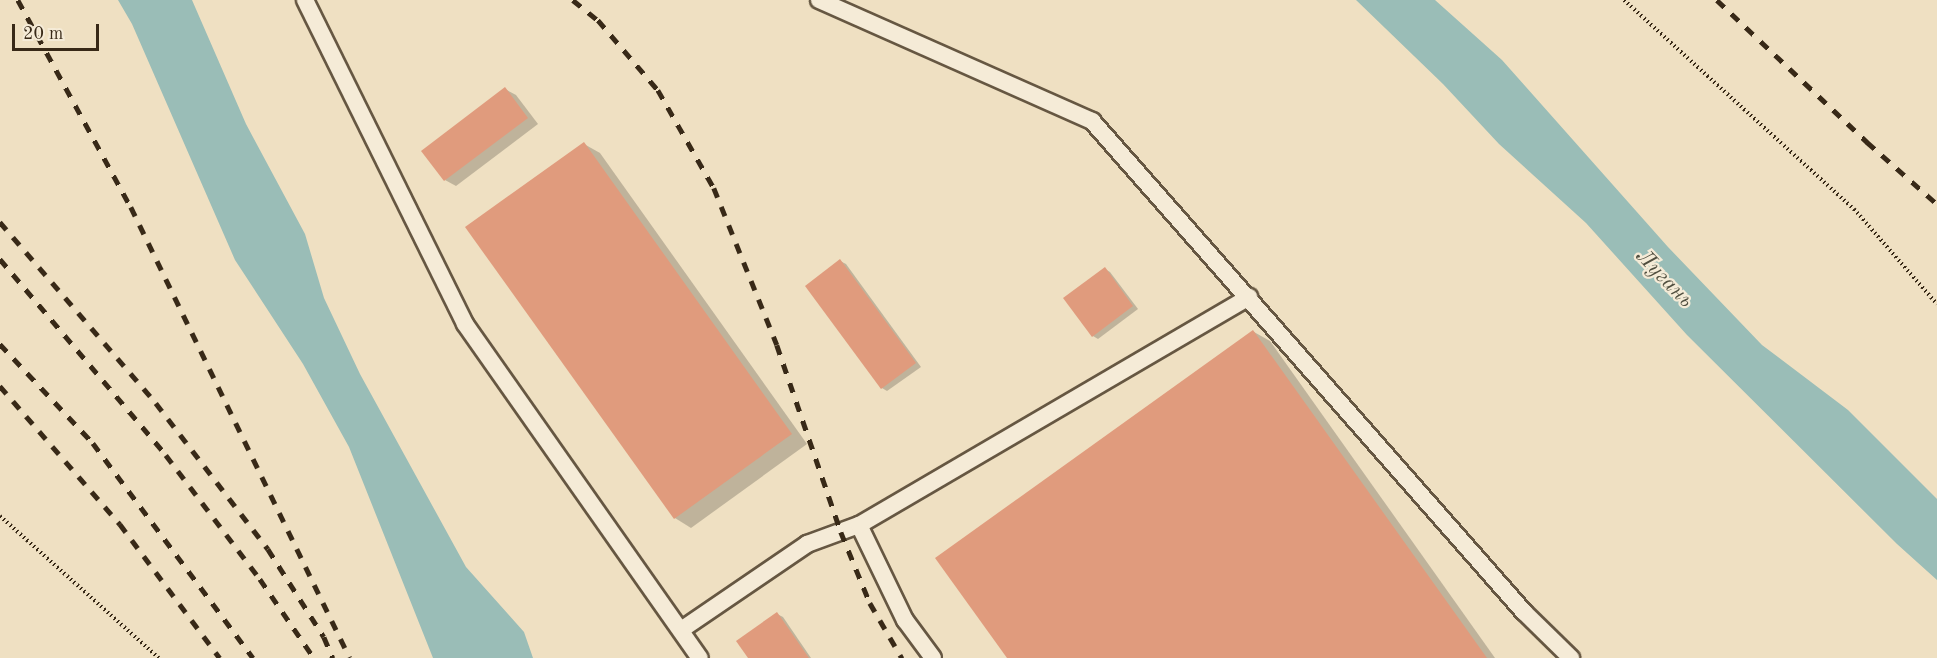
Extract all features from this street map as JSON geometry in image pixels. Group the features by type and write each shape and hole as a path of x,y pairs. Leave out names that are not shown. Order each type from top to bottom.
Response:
{"lane":[{"path":"305,0 465,324 700,658"},
{"path":"819,0 1092,121 1524,612 1571,658"},
{"path":"681,630 807,544 859,525 1249,297"},
{"path":"859,525 905,620 933,658"}],"path":[{"path":"1624,0 1854,209 1937,304"},
{"path":"0,516 159,658"}],"water":[{"path":"118,0 192,0 246,124 305,234 324,298 360,374 466,567 524,632 533,658 433,658 349,447 303,364 235,260 132,24"},
{"name":"Лугань","path":"1356,0 1435,0 1502,60 1668,247 1762,345 1848,410 1937,499 1937,580 1897,544 1687,335 1586,223 1499,144 1443,84"}],"building":[{"path":"505,87 528,118 444,181 421,151"},
{"path":"584,142 792,434 674,519 465,227"},
{"path":"840,259 916,363 881,389 805,286"},
{"path":"1105,267 1133,306 1092,337 1063,298"},
{"path":"1253,330 1487,658 1007,658 935,558"},
{"path":"777,612 809,658 748,658 736,641"}],"railway":[{"path":"18,0 131,207 350,658"},
{"path":"573,0 598,20 658,90 714,188 777,345 841,532 870,603 902,658"},
{"path":"1717,0 1867,142 1937,204"},
{"path":"0,222 156,403 268,549 324,637 333,658"},
{"path":"0,259 166,455 260,579 314,658"},
{"path":"0,344 93,443 253,658"},
{"path":"0,386 120,524 220,658"}]}
